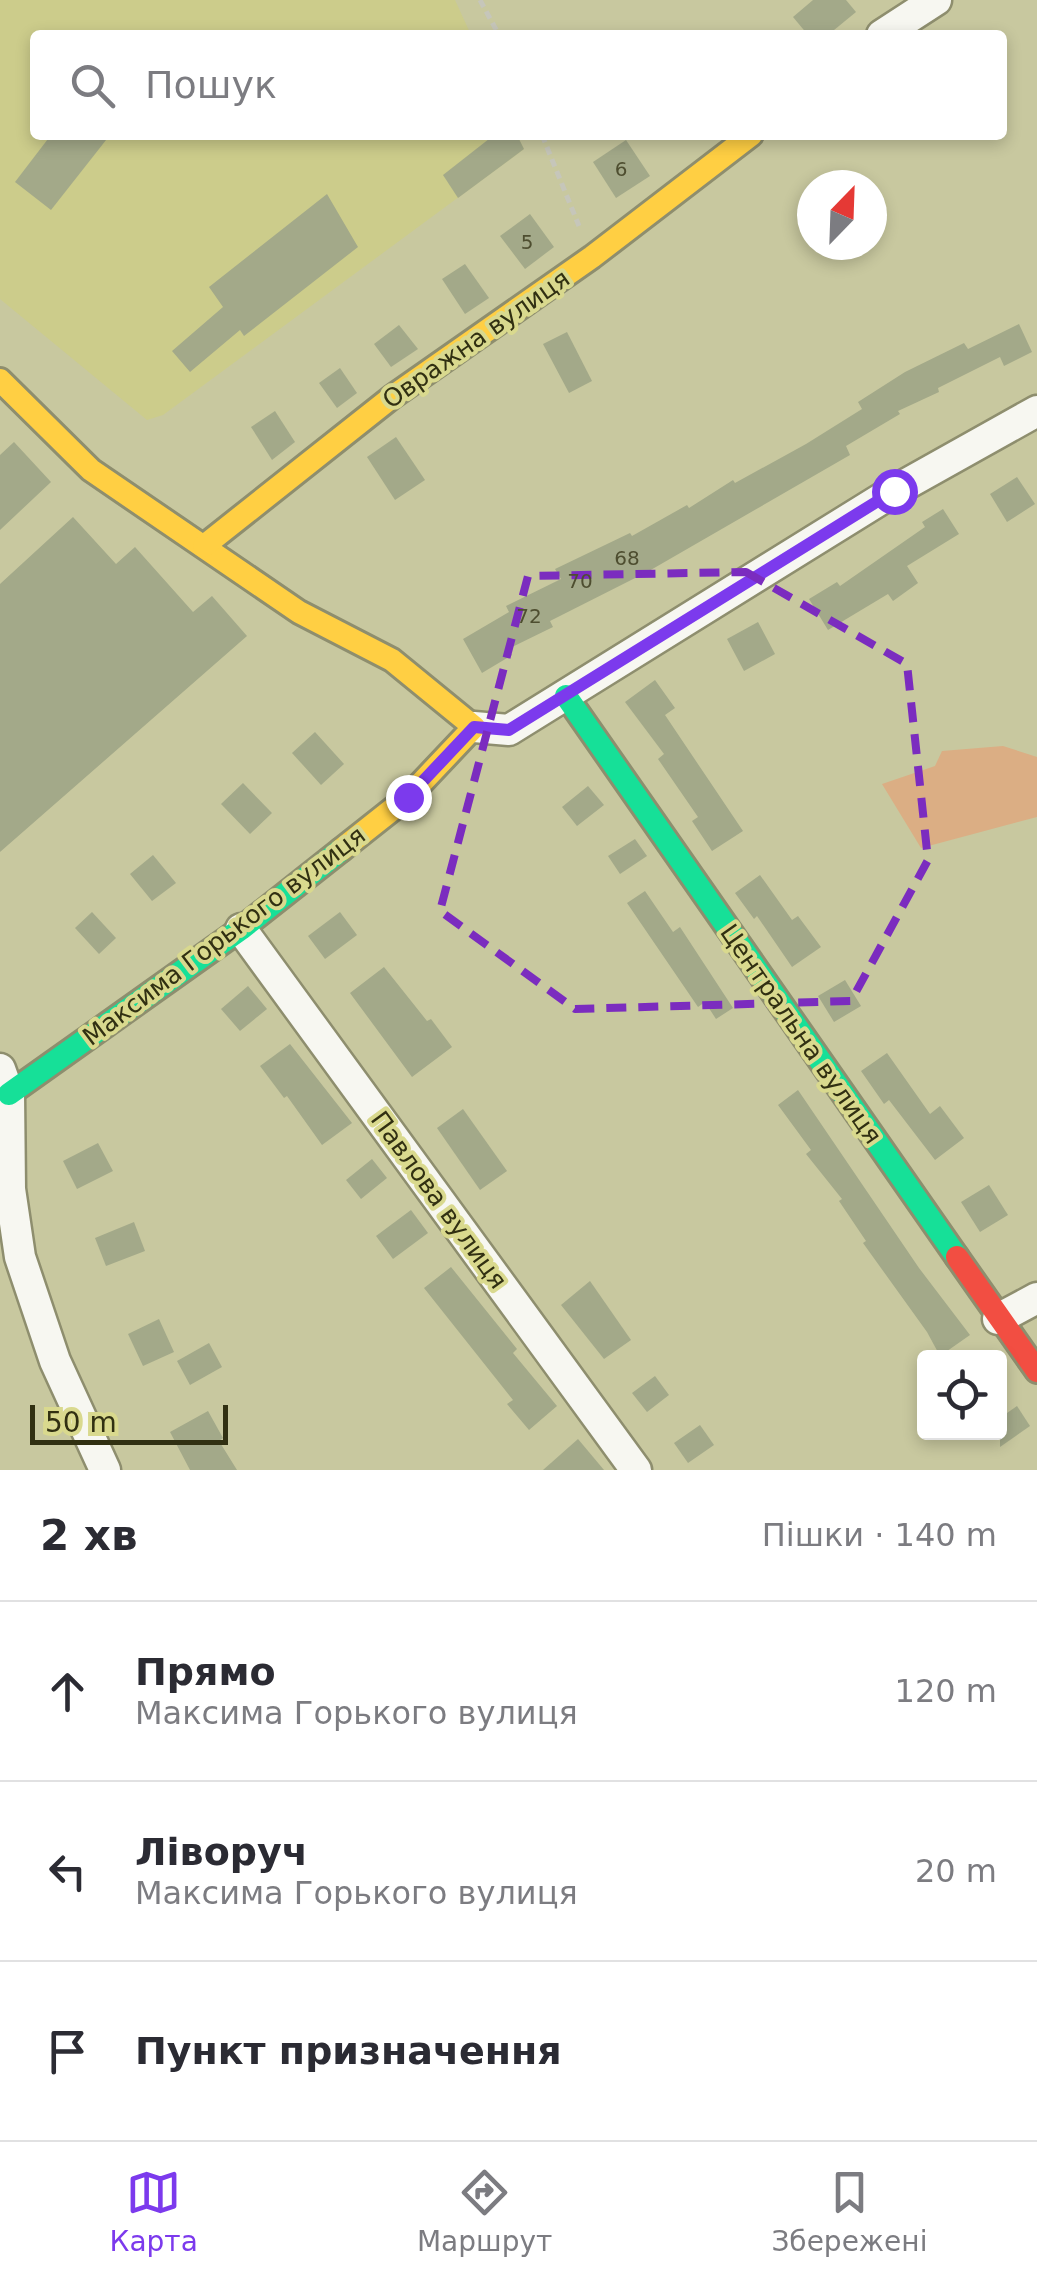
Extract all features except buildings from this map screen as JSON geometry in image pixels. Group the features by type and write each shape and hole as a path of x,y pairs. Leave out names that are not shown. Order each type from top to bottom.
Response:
{"street":[{"path":"890,30 936,0"},
{"name":"Овражна вулиця","path":"204,546 392,397 592,256 744,140"},
{"path":"0,380 91,470 299,612 392,660 474,727 509,730 894,491 1037,411"},
{"name":"Центральна вулиця","path":"566,696 1037,1371"},
{"name":"Максима Горького вулиця","path":"5,1081 241,929 408,797 474,727"},
{"name":"Павлова вулиця","path":"241,929 636,1470"},
{"path":"5,1081 5,1196 20,1257 56,1361 105,1470"},
{"path":"998,1319 1037,1298"}],"path":[{"path":"480,0 496,30"},
{"path":"544,140 592,256"}],"highlighted area":[{"path":"746,572 907,664 928,860 851,1001 575,1009 440,911 528,576"}],"shaded area":[{"path":"0,0 455,0 469,30 30,30 30,140 520,140 524,149 163,415 147,420 0,299"},
{"path":"1003,746 1037,757 1037,817 921,848 882,784 935,766 942,751"}],"traffic: fast":[{"path":"566,696 957,1257"},
{"path":"9,1094 241,929 341,850"}],"traffic: slow":[{"path":"204,546 392,397 592,257 744,140"},
{"path":"0,380 91,470 299,612 392,660 474,727 408,797 341,850"}],"traffic: jam":[{"path":"957,1257 1037,1371"}],"route":[{"path":"408,797 474,727 509,730 894,491"}]}
